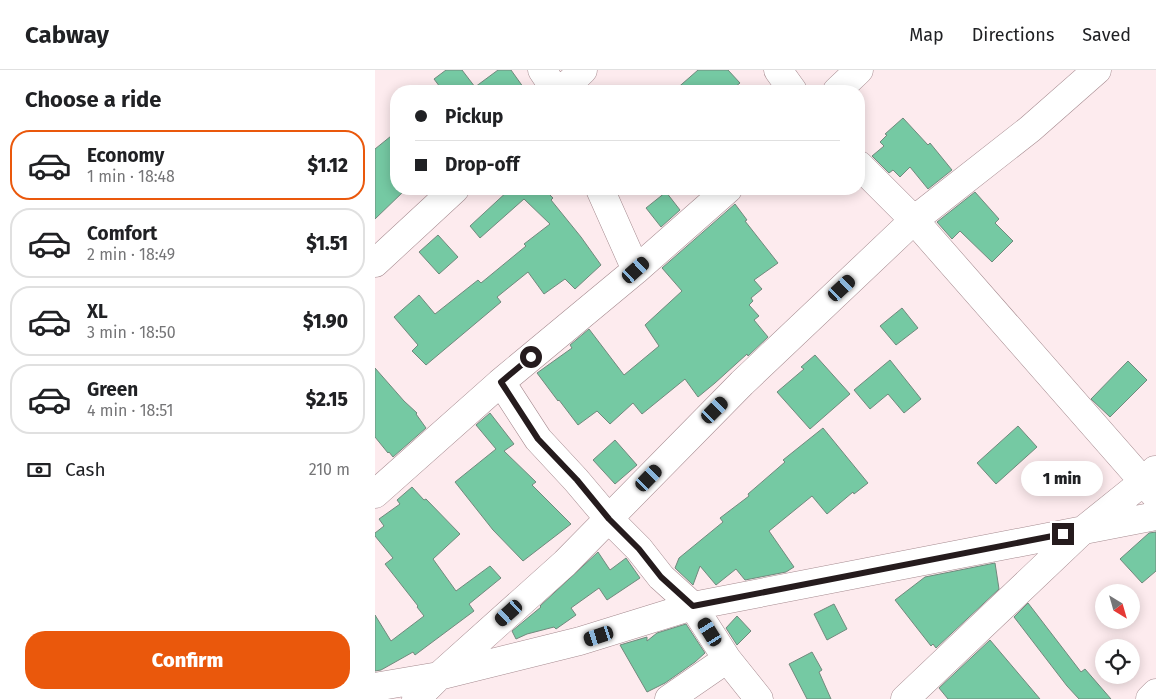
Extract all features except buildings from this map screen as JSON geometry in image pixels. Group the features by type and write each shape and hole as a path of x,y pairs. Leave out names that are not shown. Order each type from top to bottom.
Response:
{"street":[{"path":"542,70 552,85"},
{"path":"567,85 583,70"},
{"path":"777,70 788,85"},
{"path":"843,85 859,70"},
{"path":"416,699 565,563 742,383 914,220 1030,129 1097,70"},
{"path":"865,171 914,220 1152,482 1082,531 905,699"},
{"path":"375,263 449,195"},
{"path":"603,195 636,270"},
{"path":"375,494 501,382 636,270 721,195"},
{"path":"501,382 538,439 577,480 609,519 639,549 661,577 693,606 727,660 759,699"},
{"path":"375,687 439,676 580,642 693,606 1156,516"},
{"path":"669,699 727,660"},
{"path":"1150,699 1156,693"}],"route":[{"path":"531,357 501,382 538,439 577,480 609,519 639,549 661,577 693,606 1063,534"}]}
